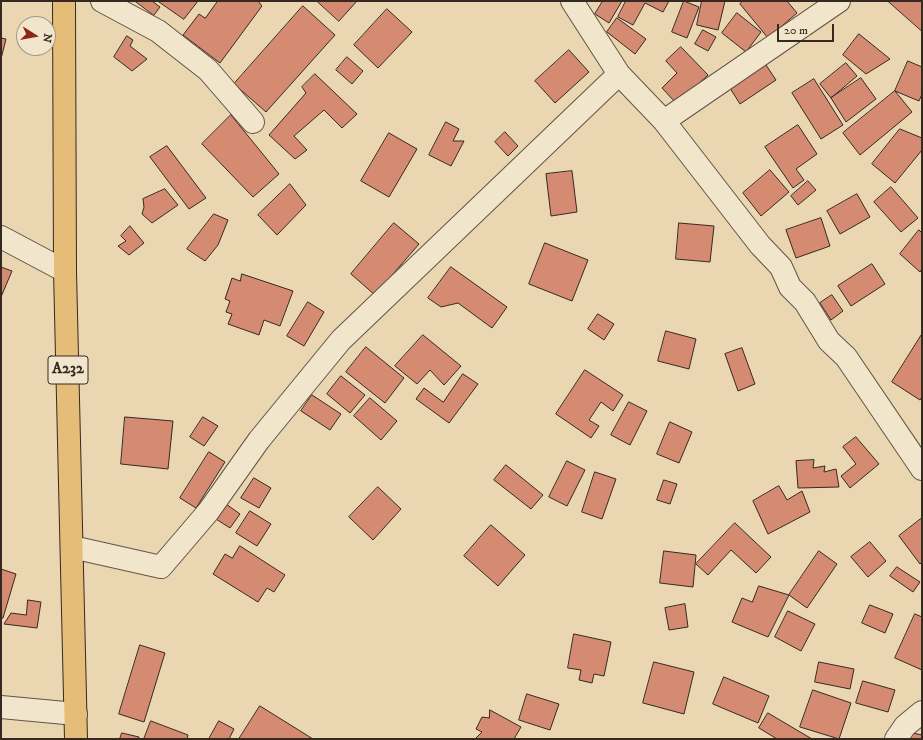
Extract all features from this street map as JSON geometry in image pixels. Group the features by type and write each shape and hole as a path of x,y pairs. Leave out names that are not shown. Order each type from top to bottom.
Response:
{"main road":[{"name":"A232","path":"64,1 65,271 76,739"}],"street":[{"path":"102,1 158,31 208,70 253,122"},
{"path":"572,1 619,74 664,121 760,245 781,267 790,287 805,302 829,341 846,357 922,469"},
{"path":"664,121 839,1"},
{"path":"72,547 161,567 208,512 260,440 341,340 619,74"},
{"path":"1,237 65,271"},
{"path":"1,707 76,714"},
{"path":"896,739 905,726 922,712"}],"building":[{"path":"135,1 152,1 160,7 154,15"},
{"path":"158,1 198,1 184,19"},
{"path":"218,1 258,1 262,6 220,63 183,35 199,14 205,18"},
{"path":"317,1 357,1 339,21"},
{"path":"603,1 622,1 609,23 595,14"},
{"path":"626,1 669,1 663,12 645,3 633,25 618,17"},
{"path":"684,1 699,7 687,38 672,32"},
{"path":"702,1 725,1 718,30 697,25"},
{"path":"743,1 787,1 797,13 768,38 740,4"},
{"path":"888,1 922,1 922,31"},
{"path":"303,6 335,35 266,112 234,84"},
{"path":"387,9 412,32 378,68 354,45"},
{"path":"737,13 761,32 746,52 722,33"},
{"path":"617,18 646,39 635,54 607,32"},
{"path":"703,30 716,37 708,51 695,44"},
{"path":"859,34 890,59 866,74 843,55"},
{"path":"127,36 133,40 130,46 147,59 132,71 114,57"},
{"path":"1,38 6,39 1,59"},
{"path":"681,47 708,75 677,104 662,88 677,73 666,61"},
{"path":"569,50 589,72 555,103 535,81"},
{"path":"347,57 363,71 352,84 336,70"},
{"path":"908,61 922,67 922,94 919,101 895,91"},
{"path":"764,62 776,80 740,104 728,85"},
{"path":"846,63 857,76 831,98 820,84"},
{"path":"315,74 357,114 342,128 324,110 294,136 307,150 295,159 269,135 306,93 302,87"},
{"path":"861,78 876,99 846,122 831,98"},
{"path":"814,79 843,125 821,139 792,93"},
{"path":"895,91 912,112 860,155 843,133"},
{"path":"231,115 279,174 253,197 202,144"},
{"path":"446,122 459,129 453,141 464,141 451,166 429,155"},
{"path":"798,125 817,154 796,169 804,180 793,188 765,147"},
{"path":"900,129 922,138 922,150 895,183 872,164"},
{"path":"505,132 518,146 508,156 495,142"},
{"path":"389,133 417,149 389,197 361,181"},
{"path":"167,146 206,198 189,209 150,157"},
{"path":"770,170 789,192 761,216 743,193"},
{"path":"572,171 577,212 551,216 546,174"},
{"path":"808,181 816,190 798,205 791,196"},
{"path":"290,184 306,205 277,235 258,215"},
{"path":"891,187 918,218 901,232 874,202"},
{"path":"165,189 178,205 152,223 142,214 144,207 143,199"},
{"path":"857,194 870,217 840,234 827,211"},
{"path":"214,214 228,220 218,245 205,261 187,249"},
{"path":"821,218 830,246 796,258 786,230"},
{"path":"394,223 419,244 375,295 351,274"},
{"path":"679,223 714,226 710,262 676,259"},
{"path":"130,226 144,243 129,255 118,246 126,241 121,236"},
{"path":"919,230 922,233 922,269 920,272 900,254"},
{"path":"545,243 588,260 572,301 529,284"},
{"path":"872,264 885,284 851,306 838,286"},
{"path":"1,267 12,271 1,297"},
{"path":"451,267 507,307 492,328 458,303 441,307 428,298"},
{"path":"242,274 293,291 280,326 264,320 259,335 228,324 232,314 226,312 230,301 225,299 232,278 240,281"},
{"path":"832,295 843,311 831,320 820,303"},
{"path":"308,302 324,312 304,346 287,336"},
{"path":"598,314 614,324 604,340 588,329"},
{"path":"666,331 696,339 689,369 658,361"},
{"path":"922,334 922,397 920,400 892,382"},
{"path":"423,335 461,366 444,385 430,370 417,384 395,366"},
{"path":"366,347 404,378 385,403 346,372"},
{"path":"742,348 755,384 738,391 725,354"},
{"path":"585,370 623,395 613,411 601,402 589,420 599,426 591,438 556,414"},
{"path":"463,374 478,384 449,423 416,399 424,388 443,402"},
{"path":"341,376 365,395 350,413 327,394"},
{"path":"312,395 341,414 330,430 301,411"},
{"path":"370,398 397,421 381,440 354,416"},
{"path":"629,402 647,411 630,445 611,435"},
{"path":"125,417 173,421 168,469 121,464"},
{"path":"203,417 218,426 204,446 190,437"},
{"path":"670,422 692,432 679,463 657,454"},
{"path":"856,437 879,464 850,488 841,476 856,464 843,447"},
{"path":"209,452 225,462 196,508 180,498"},
{"path":"814,460 813,468 825,466 824,472 836,469 839,487 798,488 796,461"},
{"path":"567,461 585,470 567,506 549,497"},
{"path":"506,465 543,495 531,509 494,480"},
{"path":"595,472 616,479 602,519 582,512"},
{"path":"254,478 271,488 259,508 241,498"},
{"path":"664,480 677,484 670,504 657,500"},
{"path":"779,486 787,500 802,491 810,512 768,534 753,501"},
{"path":"378,487 401,509 373,540 349,517"},
{"path":"226,504 240,514 230,528 216,519"},
{"path":"250,511 271,524 257,546 236,533"},
{"path":"922,518 922,562 920,564 899,536"},
{"path":"735,523 771,557 756,573 731,550 708,575 696,564"},
{"path":"491,525 525,555 498,586 464,556"},
{"path":"870,542 886,561 868,577 851,557"},
{"path":"240,546 285,575 274,592 267,588 258,602 213,574 225,554 232,558"},
{"path":"664,551 696,555 693,587 660,583"},
{"path":"819,551 837,564 807,608 789,595"},
{"path":"897,567 920,582 913,592 890,576"},
{"path":"1,569 16,574 3,618 1,618"},
{"path":"759,586 789,595 768,637 732,622 742,598 752,602"},
{"path":"28,600 41,602 37,628 4,624 11,613 26,615"},
{"path":"685,604 688,627 669,630 665,608"},
{"path":"870,605 893,614 885,633 862,623"},
{"path":"788,611 815,624 801,651 775,637"},
{"path":"915,614 922,617 922,670 895,658"},
{"path":"574,634 611,642 604,676 594,674 592,683 579,680 581,670 568,668"},
{"path":"140,645 165,653 144,722 119,714"},
{"path":"654,662 694,672 684,714 643,703"},
{"path":"819,662 854,669 850,689 815,682"},
{"path":"724,677 769,696 758,723 713,704"},
{"path":"863,681 895,690 888,712 856,703"},
{"path":"813,690 851,703 839,739 800,727"},
{"path":"527,694 559,704 550,730 519,720"},
{"path":"260,706 313,739 239,739"},
{"path":"490,710 521,727 514,739 475,739 482,732 476,729 482,717 489,718"},
{"path":"768,713 812,739 777,739 759,728"},
{"path":"151,721 188,735 187,739 144,739"},
{"path":"219,721 234,729 229,739 209,739"},
{"path":"908,732 922,735 922,739 906,739"},
{"path":"122,733 139,737 139,739 120,739"}]}
